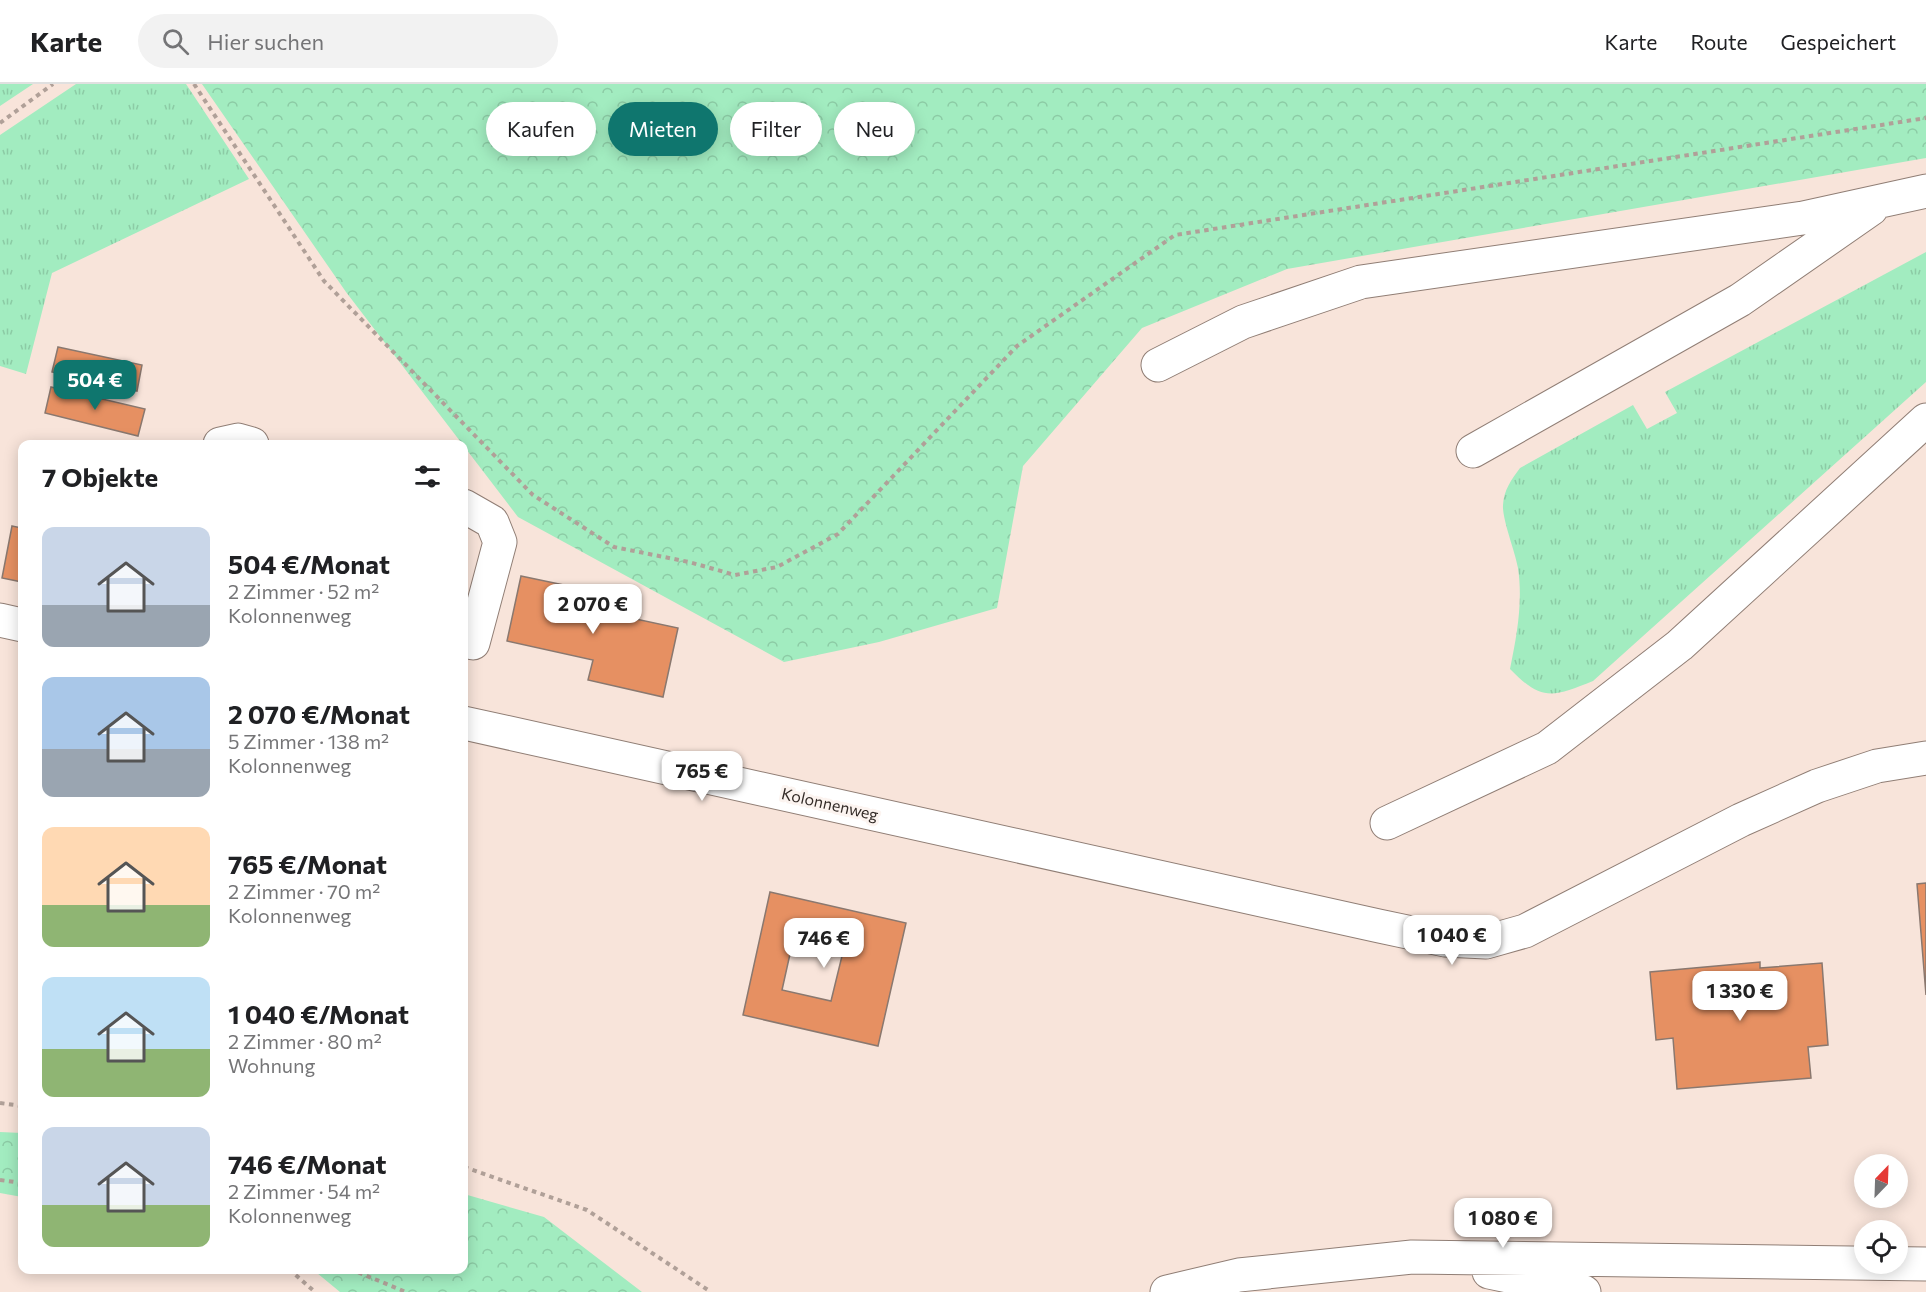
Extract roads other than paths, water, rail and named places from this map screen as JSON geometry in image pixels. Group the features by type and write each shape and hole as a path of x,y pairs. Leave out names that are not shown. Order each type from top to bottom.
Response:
{"street":[{"path":"1158,365 1243,322 1361,282 1803,218 1926,191"},
{"path":"1473,451 1740,300 1883,200"},
{"path":"1387,823 1547,748 1680,645 1926,420"},
{"path":"468,508 492,522 500,542 473,643 468,642"},
{"path":"0,620 18,624"},
{"name":"Kolonnenweg","path":"468,724 1445,940 1486,942 1525,931 1742,820 1817,786 1877,766 1926,758"},
{"path":"1412,1257 1584,1292"},
{"path":"1167,1292 1239,1275 1412,1257 1926,1264"}]}
